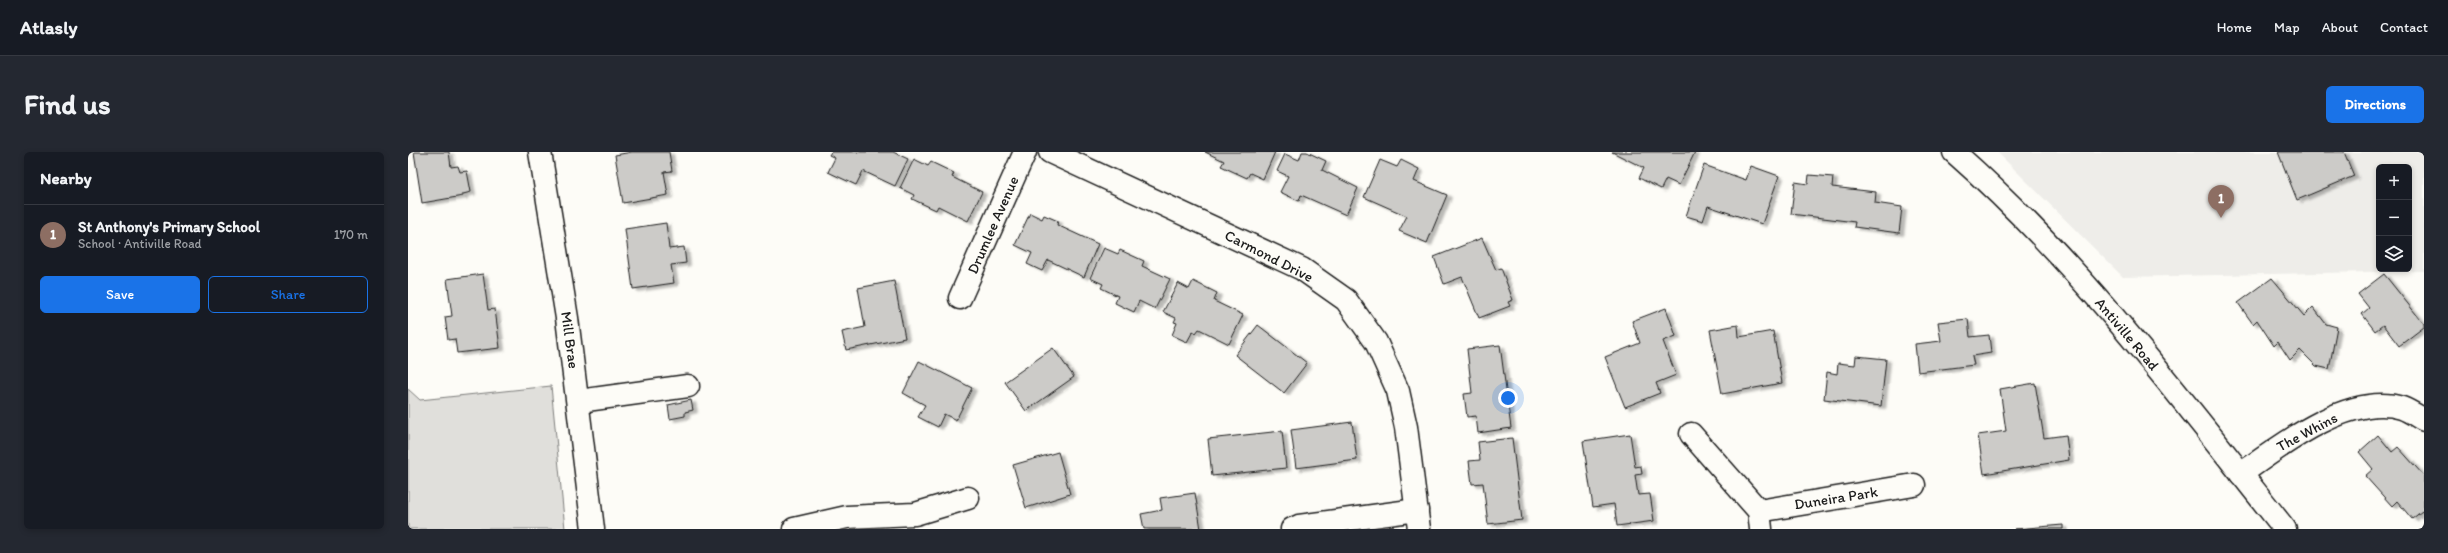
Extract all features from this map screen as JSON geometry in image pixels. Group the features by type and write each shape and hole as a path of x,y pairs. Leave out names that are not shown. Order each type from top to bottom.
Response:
{"street":[{"name":"Mill Brae","path":"540,152 579,401 593,529"},
{"name":"Drumlee Avenue","path":"960,298 1025,152"},
{"name":"Carmond Drive","path":"1050,152 1302,269 1346,300 1376,342 1398,391 1406,427 1418,519 1299,526 1292,529"},
{"name":"Antiville Road","path":"1954,152 2000,192 2054,247 2285,529"},
{"path":"579,401 688,386"},
{"name":"The Whins","path":"2241,474 2285,442 2317,424 2330,417 2360,408 2367,406 2402,408 2424,420"},
{"name":"Duneira Park","path":"1691,434 1760,520 1914,485"},
{"path":"794,529 847,517 915,514 968,498"}],"shaded area":[{"path":"1997,152 2424,152 2424,271 2412,271 2412,164 2376,164 2376,272 2123,277"},
{"path":"551,386 565,529 408,529 408,389 420,400"}],"building":[{"path":"414,152 449,152 451,167 458,166 460,172 467,171 471,192 463,194 463,196 422,203"},
{"path":"632,152 669,152 672,171 664,172 668,195 623,203 615,155"},
{"path":"831,152 893,152 908,159 895,186 863,171 856,185 828,172 835,158 829,155"},
{"path":"1205,152 1275,152 1263,179 1250,173 1247,178 1221,166 1224,161"},
{"path":"1302,152 1307,152 1326,161 1322,170 1358,188 1346,215 1301,195 1299,201 1280,192 1288,176 1277,171 1285,154 1299,160"},
{"path":"1612,152 1695,152 1679,185 1666,179 1661,189 1639,178 1644,168"},
{"path":"2278,152 2344,152 2354,176 2297,200"},
{"path":"914,159 928,166 931,162 954,173 952,177 982,192 968,221 938,206 936,210 912,199 914,195 900,188"},
{"path":"1380,160 1397,167 1401,160 1419,169 1414,181 1447,195 1427,243 1399,231 1407,216 1364,197"},
{"path":"1704,165 1746,180 1751,166 1779,176 1762,224 1708,206 1703,221 1686,216"},
{"path":"1809,175 1833,177 1832,187 1876,192 1875,203 1902,207 1899,233 1854,227 1855,222 1791,214 1795,182 1808,184"},
{"path":"1030,213 1042,219 1044,215 1058,221 1057,225 1098,244 1084,277 1048,260 1042,271 1027,264 1032,253 1015,245"},
{"path":"666,223 669,249 684,247 686,263 671,265 674,283 633,289 625,229"},
{"path":"1482,238 1496,270 1501,268 1513,300 1508,302 1510,306 1479,318 1462,277 1444,284 1434,257"},
{"path":"1104,248 1118,254 1120,250 1144,261 1142,266 1170,279 1155,309 1139,301 1134,312 1115,303 1118,296 1101,288 1103,284 1090,278"},
{"path":"483,274 488,310 495,309 500,348 457,353 455,339 448,340 445,317 452,316 447,279"},
{"path":"2384,274 2424,324 2424,327 2399,346 2383,325 2375,331 2362,314 2369,308 2358,294"},
{"path":"2272,278 2304,316 2313,307 2326,324 2337,327 2329,369 2316,366 2300,350 2290,360 2278,342 2274,346 2257,320 2253,324 2238,303"},
{"path":"894,281 905,338 846,350 842,332 865,327 858,288"},
{"path":"1193,281 1217,293 1214,301 1243,315 1229,344 1199,329 1196,333 1193,331 1187,342 1172,335 1177,323 1174,322 1176,318 1163,312 1178,283 1189,289"},
{"path":"1666,308 1676,336 1663,341 1676,375 1656,383 1660,393 1625,407 1605,357 1640,343 1632,321"},
{"path":"1968,319 1970,337 1989,335 1991,353 1972,356 1974,365 1918,372 1915,344 1941,341 1938,322"},
{"path":"1258,325 1307,363 1284,393 1235,355"},
{"path":"1738,325 1739,337 1773,331 1782,383 1722,394 1710,330"},
{"path":"1500,345 1511,428 1478,433 1476,416 1467,417 1464,394 1472,393 1467,349"},
{"path":"1053,348 1074,377 1026,411 1005,382"},
{"path":"1856,356 1886,359 1881,406 1824,399 1827,372 1837,374 1838,363 1855,365"},
{"path":"919,361 972,388 956,420 944,414 938,427 918,417 925,405 903,393"},
{"path":"2035,383 2044,438 2066,435 2069,460 1984,474 1978,435 2006,431 2000,389"},
{"path":"691,400 693,410 685,412 685,416 670,419 668,405"},
{"path":"1352,422 1357,460 1296,468 1291,430"},
{"path":"1282,431 1286,468 1212,476 1208,439"},
{"path":"1630,434 1635,467 1641,466 1642,474 1635,475 1638,495 1650,494 1654,521 1617,526 1614,504 1593,507 1583,441"},
{"path":"2378,435 2392,452 2398,447 2424,476 2424,514 2422,511 2412,519 2397,501 2392,506 2365,476 2373,469 2359,452"},
{"path":"1512,438 1522,520 1488,524 1483,483 1472,484 1469,461 1480,460 1478,442"},
{"path":"1058,452 1070,494 1026,508 1013,465"},
{"path":"1195,493 1201,529 1144,529 1141,514 1162,510 1160,498"},
{"path":"2063,525 2063,529 2015,529"}],"place":[{"name":"St Anthony's Primary School","path":"2221,218"}]}
